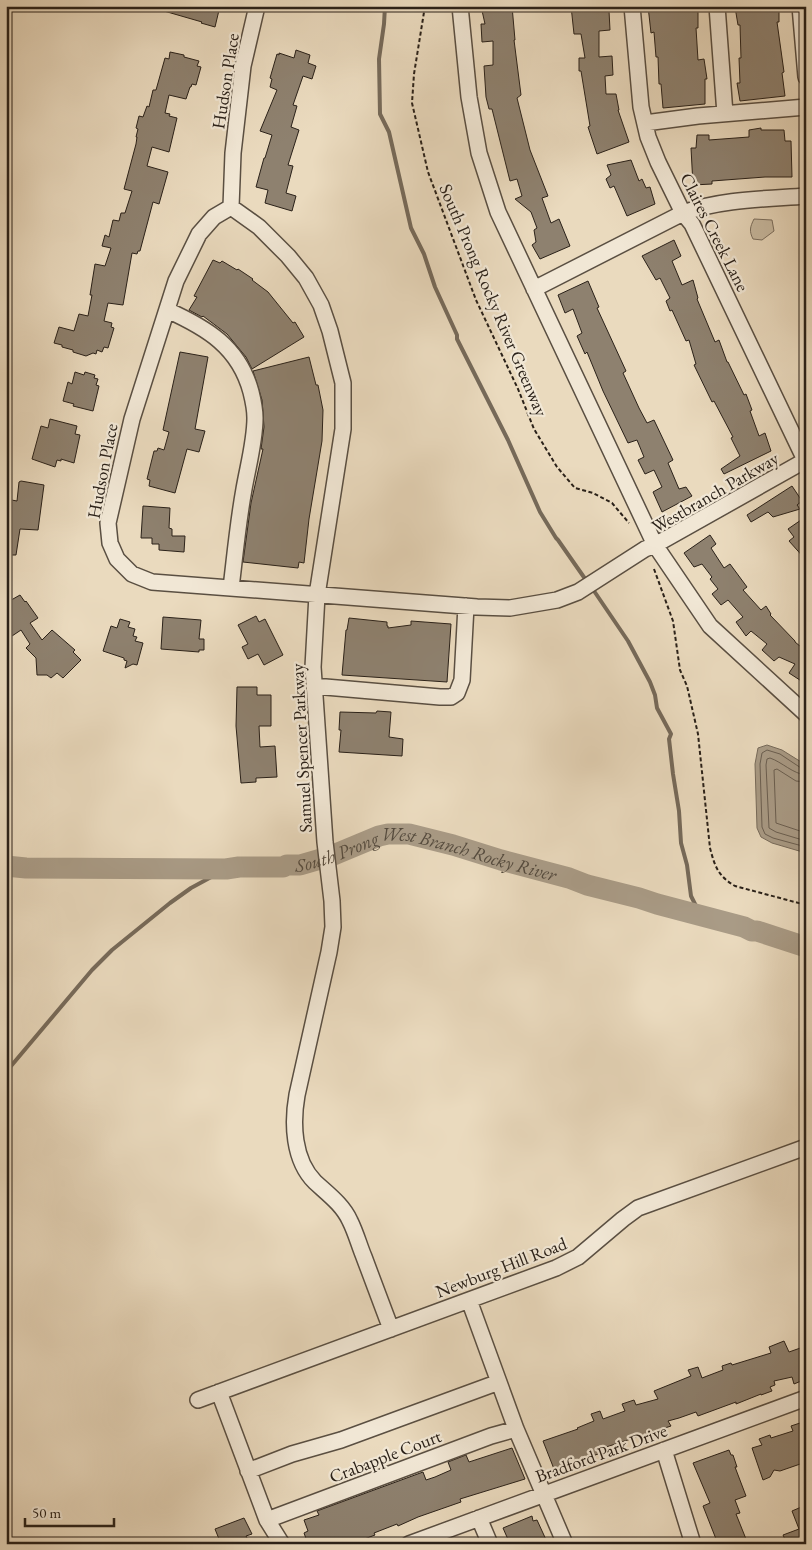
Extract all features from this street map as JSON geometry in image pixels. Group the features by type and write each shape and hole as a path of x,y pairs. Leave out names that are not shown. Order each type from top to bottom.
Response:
{"street":[{"name":"Hudson Place","path":"257,6 242,66 233,153 231,207 214,217 199,234 176,281 132,419 108,523 110,543 117,559 132,574 152,582 510,608 557,600 578,592 650,547"},
{"path":"460,6 469,97 479,153 498,212 650,547"},
{"name":"Claires Creek Lane","path":"632,6 642,107 648,137 658,162 683,212 692,224 806,461"},
{"path":"717,6 725,114"},
{"path":"800,6 806,77"},
{"path":"645,123 806,107"},
{"path":"534,289 683,212 713,205 806,196"},
{"name":"Samuel Spencer Parkway","path":"231,207 259,227 288,256 306,278 321,305 330,331 343,382 343,429 317,595 314,667 325,842 333,914 332,940 296,1101 294,1118 296,1140 306,1169 315,1181 335,1199 350,1220 391,1329"},
{"path":"167,310 192,321 214,336 232,353 246,377 254,403 253,440 239,517 231,588"},
{"name":"Westbranch Parkway","path":"806,461 650,547 710,626 806,714"},
{"path":"314,686 440,697 451,696 457,693 462,680 466,606"},
{"name":"Newburg Hill Road","path":"198,1400 572,1261 638,1208 806,1147"},
{"path":"468,1300 516,1429 565,1544"},
{"path":"248,1471 292,1454 340,1440 499,1382"},
{"path":"219,1392 267,1520 282,1544"},
{"name":"Bradford Park Drive","path":"410,1544 806,1398"},
{"name":"Crabapple Court","path":"267,1520 491,1436 516,1429"},
{"path":"664,1450 693,1544"},
{"path":"479,1518 490,1544"}],"path":[{"name":"South Prong Rocky River Greenway","path":"425,6 412,88 412,103 428,172 476,300 534,429 557,467 575,488 592,493 612,503 632,526"},
{"path":"650,547 673,621 680,670 687,686 698,734 710,848 714,862 725,880 735,886 806,905"}],"shaded area":[{"path":"754,219 772,220 774,231 762,240 753,239 750,229"}],"water":[{"path":"767,745 782,750 806,765 806,853 772,843 761,837 757,828 755,764 758,748"}],"building":[{"path":"157,6 220,6 215,27 157,9"},
{"path":"481,6 512,6 521,95 517,98 530,150 548,196 542,198 551,223 559,219 570,246 540,259 532,245 536,242 534,230 537,228 531,212 515,199 522,196 517,179 510,181 492,109 489,109 486,97 484,66 493,65 493,41 482,42 481,24 485,24"},
{"path":"571,6 596,6 597,11 609,11 610,30 599,31 599,57 612,56 613,75 605,76 606,94 616,94 618,110 629,142 597,154 588,127 590,126 581,71 579,71 579,58 585,58 581,34 574,34"},
{"path":"648,6 693,6 693,10 698,10 698,28 696,28 698,60 704,59 707,79 705,79 705,104 663,108 661,84 659,84 658,57 656,57 654,32 651,33"},
{"path":"779,6 779,22 777,22 784,72 782,73 785,96 740,101 737,83 740,83 740,25 738,25 735,7"},
{"path":"296,50 310,55 308,63 316,66 312,79 303,76 293,105 297,106 291,127 299,130 288,165 293,166 286,193 296,196 292,211 265,203 268,190 256,187 272,135 260,131 277,90 270,87 272,79 270,78 277,54 294,58"},
{"path":"170,52 199,61 197,66 201,67 196,85 192,84 186,99 169,95 165,113 177,118 169,152 152,147 147,166 168,172 159,204 153,202 140,251 137,254 132,253 123,305 108,303 104,321 112,323 111,327 114,328 108,348 104,347 102,352 97,350 96,354 93,353 86,356 54,343 59,327 74,331 79,314 88,316 95,264 105,266 111,248 102,246 105,235 109,237 113,220 119,221 121,213 125,213 132,191 124,189 136,144 138,129 136,128 139,116 143,117 147,106 149,107 165,58 169,59"},
{"path":"761,128 761,130 784,130 785,141 791,141 792,177 712,181 712,184 693,185 691,148 696,148 697,135 709,135 709,140 749,137 749,130"},
{"path":"631,160 639,181 642,179 646,188 650,187 655,204 627,216 614,186 610,188 606,179 611,175 607,165"},
{"path":"674,240 681,256 672,261 682,285 693,280 697,299 715,342 719,340 727,362 744,395 746,394 759,436 765,433 771,451 724,474 721,469 740,456 731,438 733,437 714,401 712,402 694,365 696,364 689,340 686,341 672,310 670,311 666,301 670,298 660,278 656,280 642,256"},
{"path":"213,260 220,263 222,261 253,279 268,292 293,323 295,322 304,337 252,369 246,357 227,334 203,316 189,310 197,297 194,296"},
{"path":"588,281 599,307 597,308 626,371 623,373 639,408 647,423 654,420 673,460 668,463 679,489 686,487 692,496 662,512 653,492 662,487 654,470 645,474 638,460 644,457 637,440 628,443 587,352 585,354 577,336 582,333 573,309 565,313 558,295"},
{"path":"180,352 208,357 195,429 205,431 199,452 187,449 175,493 149,486 150,480 147,479 154,451 157,451 158,448 164,450 169,432 163,430"},
{"path":"309,357 316,385 318,385 323,410 322,441 304,563 299,562 298,568 243,562 251,503 263,449 261,449 264,427 262,400 253,371"},
{"path":"75,372 84,375 85,372 95,375 94,378 98,379 96,385 99,386 93,411 73,406 74,404 63,401 68,382 72,384"},
{"path":"50,419 77,426 75,434 80,435 74,463 61,459 61,461 57,460 55,467 32,459 41,426 48,428"},
{"path":"19,482 44,485 38,530 20,529 16,555 6,555 6,499 17,501"},
{"path":"792,486 802,501 797,505 800,509 773,517 768,512 751,522 747,515"},
{"path":"143,506 170,508 169,528 172,529 172,536 185,536 184,552 159,550 159,544 152,544 152,538 141,538"},
{"path":"801,520 806,526 806,560 789,541 794,537 788,529"},
{"path":"710,535 716,544 711,548 724,568 730,564 747,587 743,590 761,610 766,606 770,615 806,651 806,684 789,673 795,664 779,657 774,661 762,650 767,644 751,631 746,636 736,622 743,617 728,600 721,605 712,594 718,589 710,579 712,577 702,564 694,567 684,553"},
{"path":"20,595 38,618 30,623 42,640 52,630 75,650 73,652 81,660 63,678 57,673 51,678 47,675 37,675 36,658 26,648 30,644 21,630 12,636 6,629 6,603"},
{"path":"256,616 259,622 265,619 283,655 264,665 258,654 248,659 242,647 248,644 238,625"},
{"path":"163,617 201,620 199,639 204,639 204,650 199,650 199,652 161,649"},
{"path":"349,618 387,622 388,628 411,625 411,621 451,624 447,682 342,675 346,630"},
{"path":"120,619 130,622 128,627 135,629 133,636 137,637 135,641 143,643 137,665 133,664 125,668 127,661 124,658 103,651 111,626 117,628"},
{"path":"237,687 257,687 257,695 271,695 271,726 259,726 260,747 275,746 277,777 256,778 256,782 241,783 236,726"},
{"path":"377,711 391,712 389,737 403,739 402,756 339,752 340,712 376,713"},
{"path":"784,1341 789,1352 806,1346 806,1379 794,1384 792,1377 774,1381 775,1385 770,1387 772,1391 698,1416 696,1412 668,1421 671,1426 603,1448 604,1452 554,1469 543,1441 578,1429 594,1421 591,1414 600,1411 603,1419 625,1411 622,1404 634,1400 636,1405 658,1399 654,1391 691,1376 688,1370 698,1367 702,1378 723,1370 722,1366 731,1363 732,1365 771,1353 769,1347"},
{"path":"806,1421 806,1462 780,1471 774,1470 770,1477 763,1480 752,1448 762,1445 759,1439 770,1435 771,1438 793,1431 791,1426"},
{"path":"512,1448 525,1479 460,1499 461,1502 398,1526 397,1524 351,1544 308,1544 304,1533 308,1531 304,1520 319,1515 317,1511 423,1472 426,1480 435,1477 451,1470 448,1462 466,1455 469,1462"},
{"path":"729,1450 731,1455 733,1455 737,1467 735,1467 746,1496 735,1500 740,1513 736,1514 748,1544 718,1544 703,1506 710,1503 693,1463"},
{"path":"806,1505 806,1544 787,1544 783,1535 799,1529 792,1511"},
{"path":"532,1516 533,1521 537,1520 548,1544 510,1544 503,1528"},
{"path":"244,1518 252,1534 246,1536 250,1544 221,1544 215,1529"}],"waterway":[{"path":"385,6 379,59 380,114 389,132 411,228 424,254 435,287 457,335 457,339 508,440 540,512 588,583"},
{"path":"592,588 628,641 650,682 657,708 671,734 669,739 679,811 681,843 687,865 691,896 701,916"},
{"name":"South Prong West Branch Rocky River","path":"6,866 26,868 226,869 239,867 283,867 287,865 300,865 331,856 379,836 409,834 569,878 587,885 744,927 806,947"},
{"path":"6,1072 92,970 112,950 191,888 226,869"}]}
